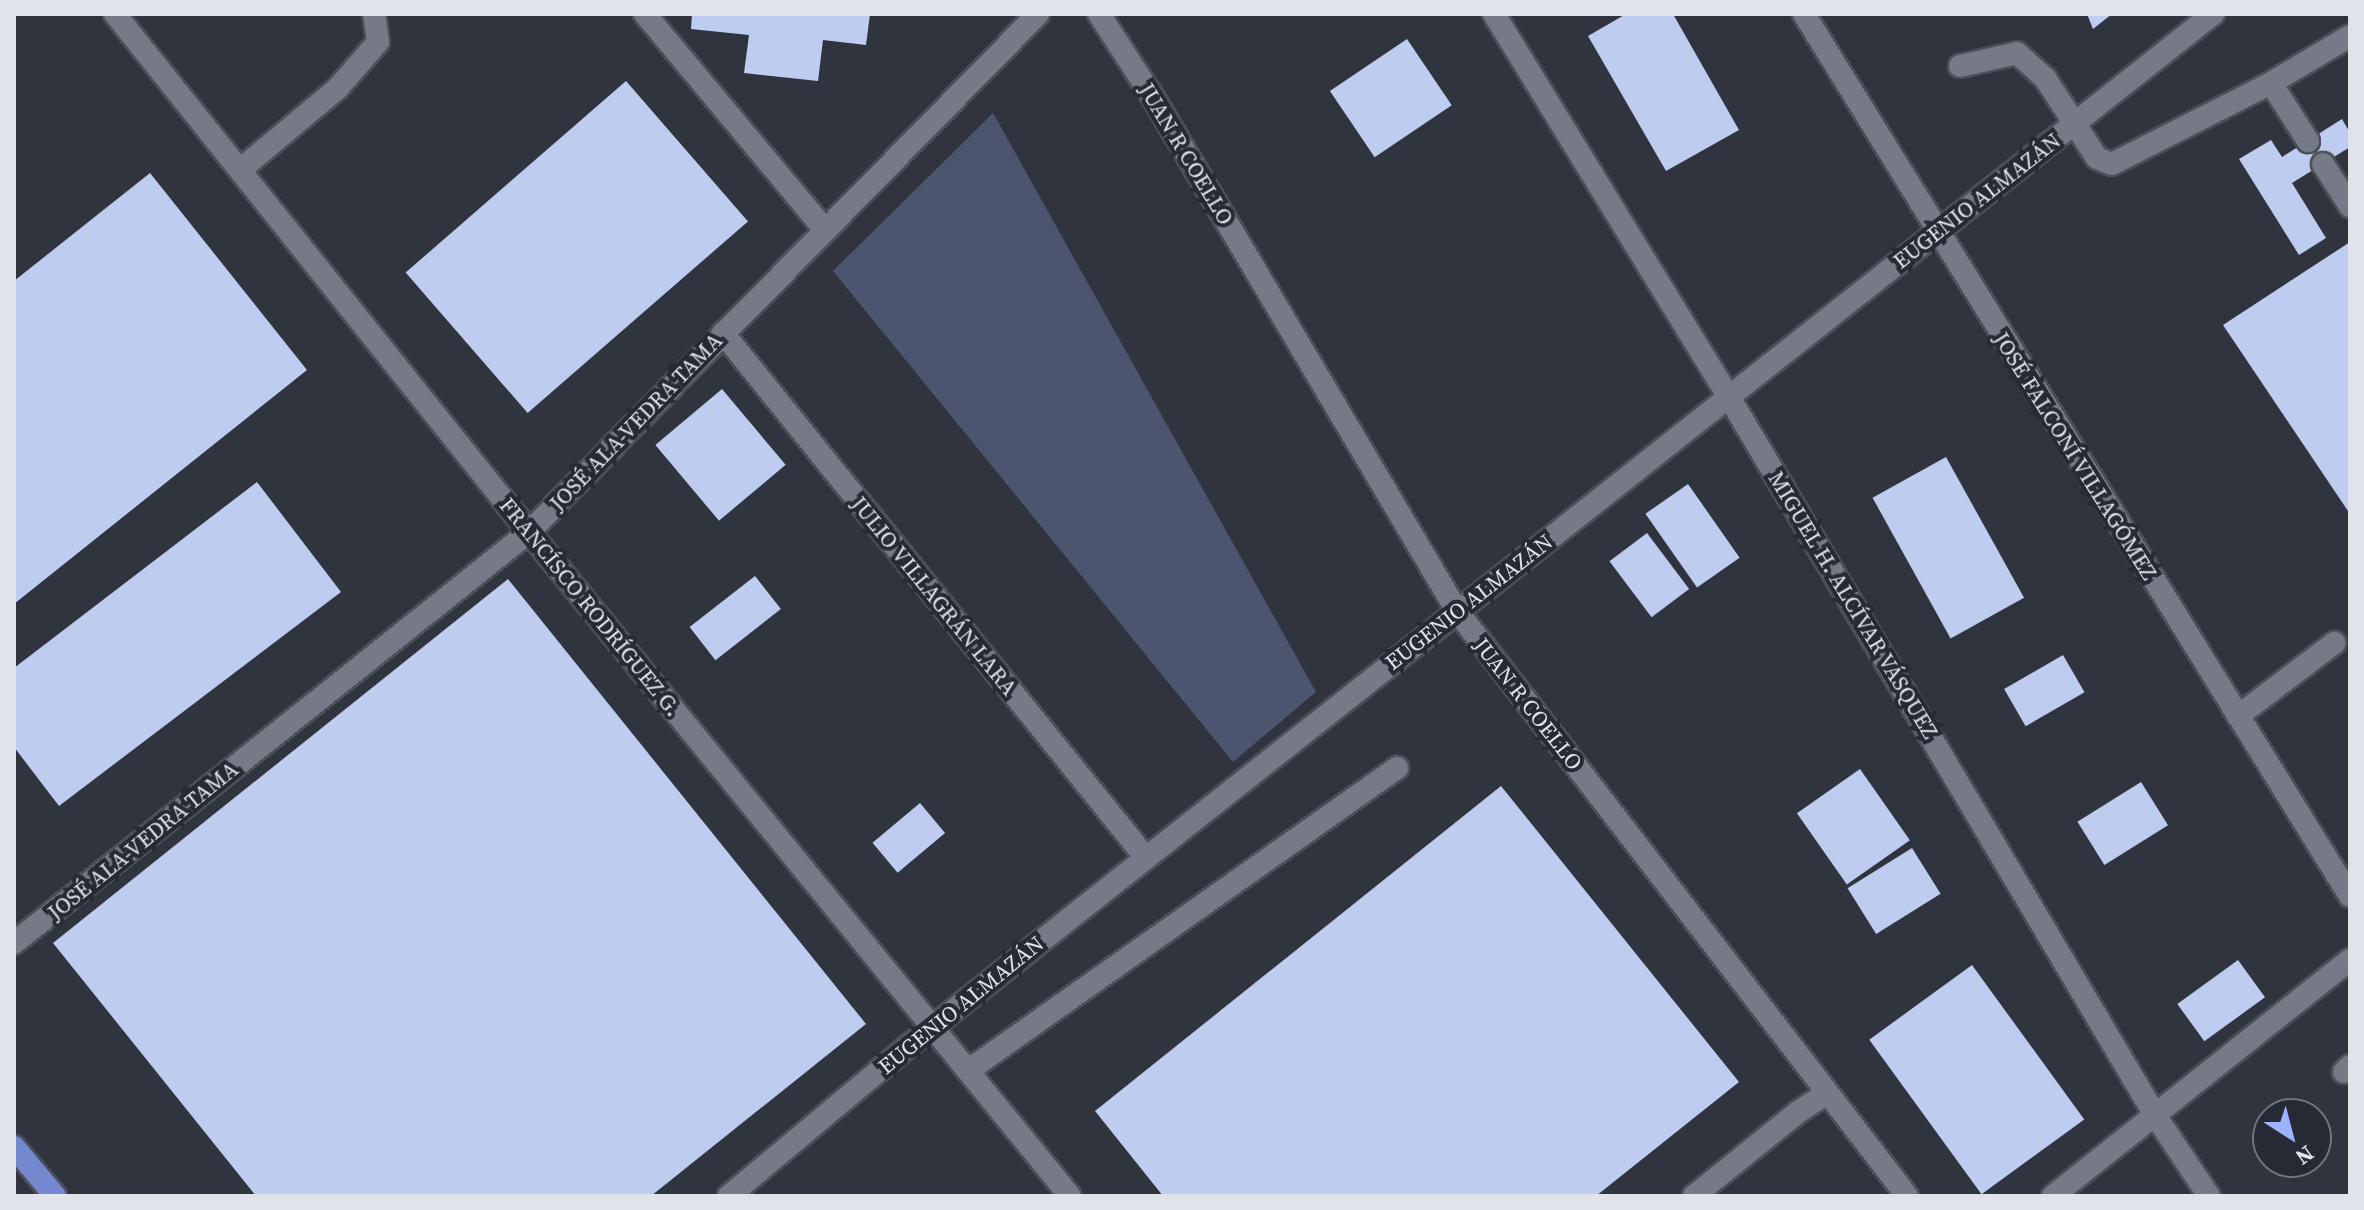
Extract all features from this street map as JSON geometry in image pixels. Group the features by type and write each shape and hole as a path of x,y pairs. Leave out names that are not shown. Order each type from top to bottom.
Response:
{"main road":[{"path":"14,1147 55,1196"}],"street":[{"name":"FRANCÍSCO RODRÍGUEZ G.","path":"115,14 529,532 1070,1196"},
{"path":"240,170 337,89 378,42 374,14"},
{"path":"645,14 824,229"},
{"name":"JOSÉ ALA-VEDRA TAMA","path":"14,943 529,532 1038,14"},
{"name":"JUAN R COELLO","path":"1099,14 1154,99 1457,611 1907,1196"},
{"name":"MIGUEL H. ALCÍVAR VÁSQUEZ","path":"1494,14 1729,397 2155,1115 2209,1196"},
{"name":"JOSÉ FALCONÍ VILLAGÓMEZ","path":"1804,14 1936,233 2350,896"},
{"name":"EUGENIO ALMAZÁN","path":"729,1196 933,1026 2213,14"},
{"path":"1960,66 2017,53 2045,78 2097,158 2112,164 2271,83 2350,36"},
{"path":"2271,83 2308,141"},
{"path":"2323,164 2350,206"},
{"name":"JULIO VILLAGRÁN LARA","path":"723,333 1146,858"},
{"path":"2238,716 2334,643"},
{"path":"969,1070 1397,768"},
{"path":"2053,1196 2350,960"},
{"path":"1694,1196 1798,1112 1827,1093"}],"shaded area":[{"path":"993,113 1316,692 1233,762 833,271"}],"building":[{"path":"692,14 870,14 866,45 823,40 818,81 744,73 749,35 691,29"},
{"path":"1626,14 1673,14 1739,130 1666,171 1588,36"},
{"path":"2087,14 2112,14 2093,29"},
{"path":"1407,39 1452,105 1375,157 1330,91"},
{"path":"626,81 748,221 528,413 406,273"},
{"path":"2342,119 2350,133 2350,147 2292,183 2326,238 2299,255 2239,159 2271,140 2282,157"},
{"path":"150,173 307,370 14,604 14,281"},
{"path":"2350,242 2350,514 2223,325"},
{"path":"722,389 786,465 719,521 655,445"},
{"path":"1946,457 2024,598 1951,639 1873,498"},
{"path":"257,482 341,592 59,806 14,747 14,668"},
{"path":"1688,484 1740,558 1697,588 1645,514"},
{"path":"1647,533 1689,589 1652,617 1609,561"},
{"path":"755,576 781,609 715,660 690,627"},
{"path":"508,579 866,1024 651,1196 256,1196 53,943"},
{"path":"2063,655 2084,692 2026,726 2004,689"},
{"path":"1860,769 1910,840 1847,884 1797,813"},
{"path":"2141,782 2168,825 2104,865 2077,822"},
{"path":"1501,786 1739,1082 1596,1196 1163,1196 1095,1111"},
{"path":"920,803 945,833 898,873 873,843"},
{"path":"1912,848 1941,894 1876,934 1848,888"},
{"path":"2238,960 2265,997 2204,1041 2177,1004"},
{"path":"1972,965 2084,1120 1982,1194 1869,1040"}]}
